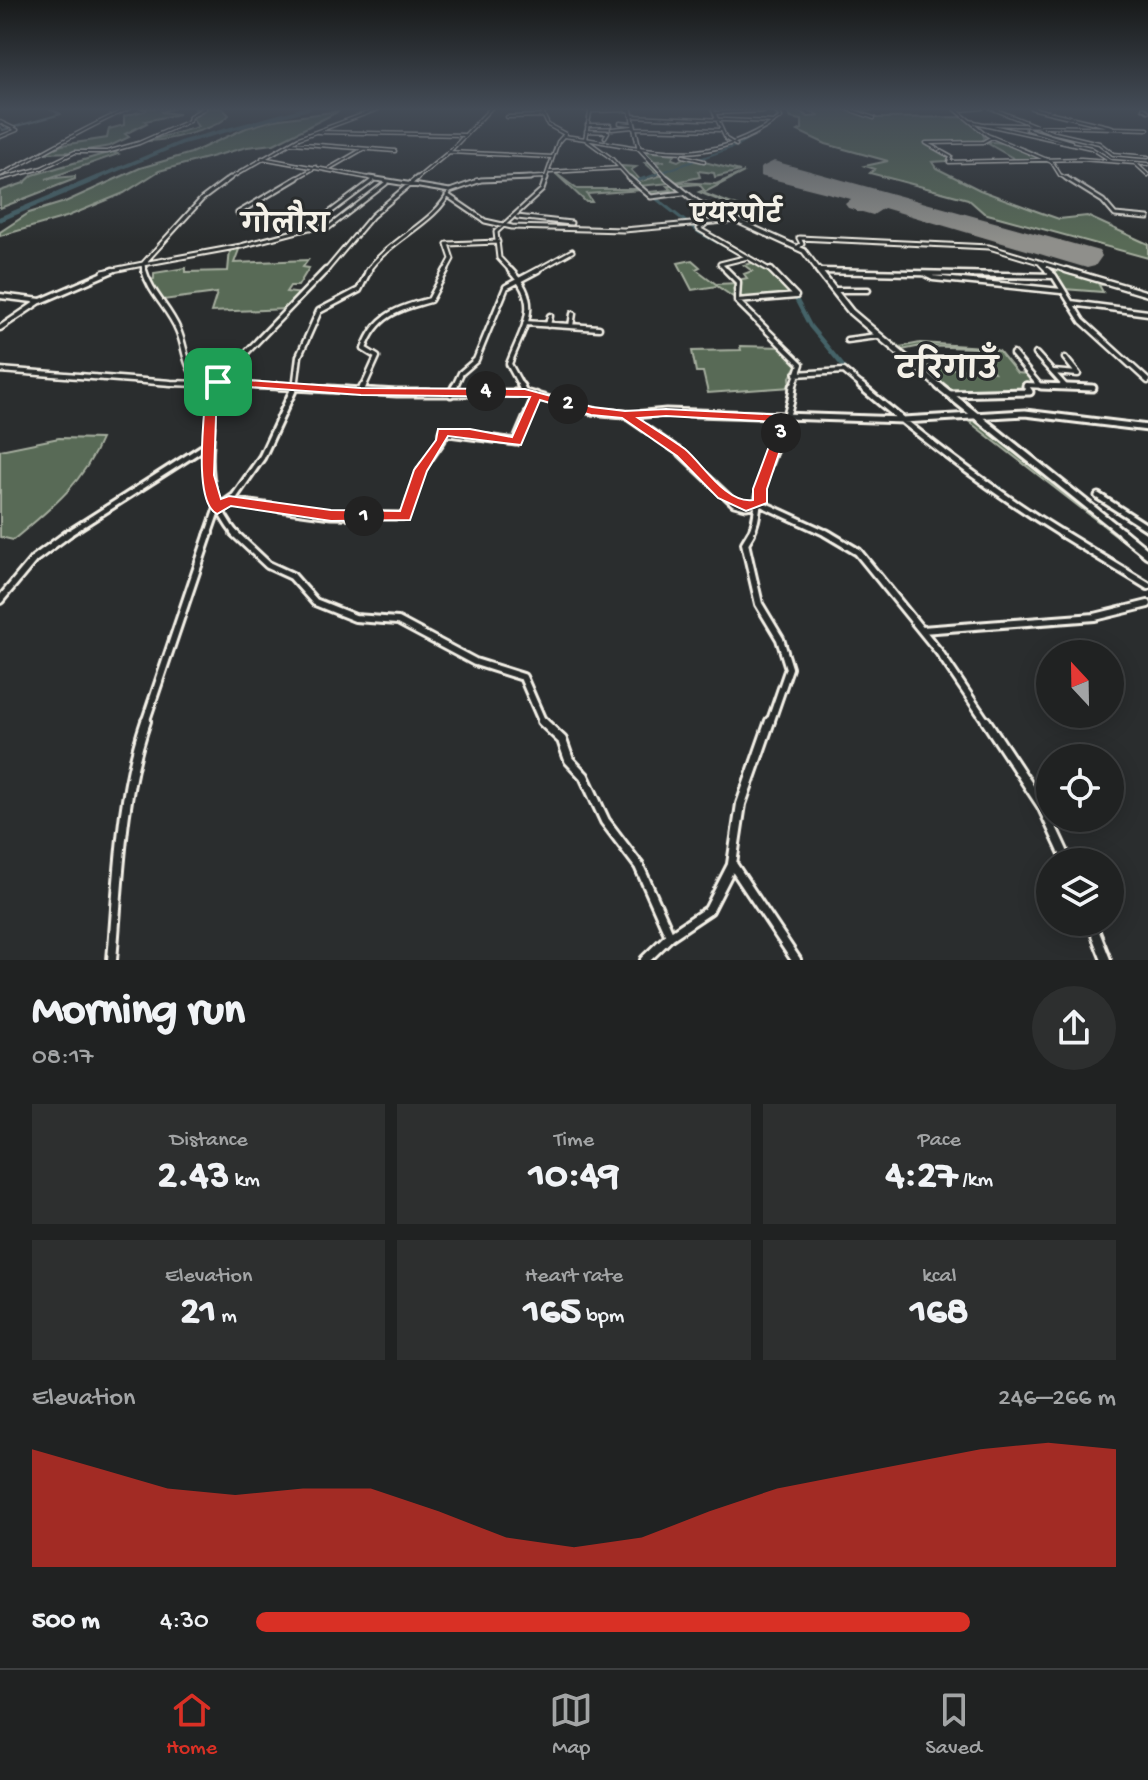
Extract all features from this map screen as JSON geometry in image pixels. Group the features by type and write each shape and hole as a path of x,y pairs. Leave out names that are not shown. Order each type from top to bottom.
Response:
{"main road":[{"path":"644,153 683,193 798,247 877,336 1148,554"}],"street":[{"path":"0,177 45,153"},
{"path":"0,177 42,168 72,153 79,153"},
{"path":"143,264 207,194 272,153"},
{"path":"329,169 356,153"},
{"path":"448,153 372,216 309,290 212,387 207,475 217,509 235,534 268,565 292,576 320,605 355,618 398,621 475,662 523,677 545,727 562,740 569,760 584,776 605,821 639,866 670,936"},
{"path":"466,153 554,157"},
{"path":"525,393 509,364 531,305 526,286 499,258 496,232 516,217 542,190 556,153"},
{"path":"602,153 638,188 654,197 683,193"},
{"path":"670,153 704,161"},
{"path":"678,154 685,153"},
{"path":"944,153 951,157 949,162 1110,161 1148,164"},
{"path":"1030,153 1052,162 1060,175 1103,201 1115,215 1148,218"},
{"path":"1095,153 1110,161"},
{"path":"1111,153 1148,157"},
{"path":"262,158 448,193 475,216 502,226 624,230 737,220"},
{"path":"1135,164 1148,175"},
{"path":"238,213 317,167"},
{"path":"550,172 620,168"},
{"path":"112,960 122,838 134,756 217,509 245,485 262,457 295,387 299,356 319,311 359,290 361,282 381,255 426,215 443,207 448,193 469,180 546,177"},
{"path":"309,228 372,181"},
{"path":"0,328 41,301 101,272 241,246 309,228 328,228 386,183"},
{"path":"516,217 571,223"},
{"path":"708,222 698,227 701,231 780,276 796,296 737,299"},
{"path":"798,247 802,244 799,238 989,247 1148,294"},
{"path":"361,391 377,357 364,349 370,327 386,312 430,300 452,259 447,244 498,242"},
{"path":"451,394 461,373 476,360 492,314 506,287 572,251"},
{"path":"645,960 670,936 709,910 732,864 741,804 789,668 780,639 759,604 745,543 758,521 760,489 786,418 791,413 796,374 801,361 737,299 735,288 738,282 720,264 748,257"},
{"path":"1035,260 1054,276 1082,321 1148,381"},
{"path":"143,264 145,277 177,328 191,374 199,381"},
{"path":"821,271 1054,276"},
{"path":"925,274 933,278 1062,291"},
{"path":"834,290 868,290"},
{"path":"0,296 41,301"},
{"path":"1071,303 1148,313"},
{"path":"571,326 573,314"},
{"path":"548,325 550,316"},
{"path":"525,323 599,328"},
{"path":"847,340 877,336"},
{"path":"1013,354 1040,386"},
{"path":"1036,354 1066,387"},
{"path":"1053,372 1078,374 1065,358"},
{"path":"0,370 171,383 199,381 451,394 525,393 591,411 625,415 666,412 903,420 1025,413 1148,428"},
{"path":"796,374 844,371 1013,504 1148,586"},
{"path":"948,394 1030,392 1026,385 1093,388"},
{"path":"229,501 331,515 405,516 421,470 442,440 442,432 470,433 516,442 536,395"},
{"path":"625,415 681,453 734,503 746,506 760,503 814,526 858,552 922,630 1042,806 1062,848"},
{"path":"0,600 34,559 52,544 210,443"},
{"path":"1098,496 1148,528"},
{"path":"922,630 1095,617 1148,604"},
{"path":"732,864 796,960"},
{"path":"1097,936 1106,960"}],"green space":[{"path":"108,153 118,154 46,179 75,176 75,179 0,208 0,191 24,183 33,175"},
{"path":"191,153 226,153 159,171 124,193 66,217 0,236 0,232 29,213 65,202 140,168"},
{"path":"644,153 675,154 672,159 678,161 685,157 740,171 715,177 714,173 698,171 700,177 676,182 716,184 744,172 703,193 758,214 754,215 758,218 738,220 726,215 747,212 699,192 704,190 699,184 678,186 654,163 665,161 652,161"},
{"path":"858,153 942,153 949,157 947,161 932,162 936,168 980,190 1059,219 1087,216 1148,244 1148,258 984,213 968,199 870,173 875,169 865,166 888,161"},
{"path":"1004,153 1034,153 1047,162 1020,162"},
{"path":"645,163 650,163 670,183 639,186 648,192 671,190 667,186 672,186 680,192 660,192 662,195 651,196 642,190 587,194 592,202 586,202 554,172 577,189 638,189 620,166 636,167 631,170 641,181 660,176"},
{"path":"240,247 234,263 308,260 303,267 309,268 298,286 290,286 286,292 303,294 287,309 211,312 217,293 163,300 149,280 154,279 154,273 186,268 186,272 228,271 230,249"},
{"path":"692,260 700,267 696,269 716,284 737,283 733,289 736,299 717,286 692,290 678,263"},
{"path":"756,262 790,289 793,297 738,298 738,280 747,278 744,274 752,271 744,265"},
{"path":"1053,268 1117,284 1099,285 1103,292 1064,289"},
{"path":"851,311 900,347 920,343 984,347 999,351 1017,373 1028,374 1036,384 1023,384 1027,391 948,393","holes":["921,346 976,348 994,372 923,366 902,350"]},
{"path":"740,346 784,347 798,364 790,377 791,387 708,393 703,372 696,372 692,351 741,350"},
{"path":"971,416 1148,556 1148,560 963,417"},
{"path":"59,438 101,439 85,470 52,507 13,540 0,537 0,450"}],"waterway":[{"path":"92,180 157,153"},
{"path":"640,180 717,153"},
{"path":"0,219 97,178"},
{"path":"640,180 645,178"},
{"path":"640,180 635,182 700,233 739,254"},
{"path":"794,295 810,326 847,371"},
{"path":"989,485 1000,488"}],"taxiway":[{"path":"847,189 869,196 872,201"},
{"path":"859,210 877,200 907,206"}],"runway":[{"path":"774,166 1091,256 1087,261 884,202 870,206 873,209 855,204 868,201 864,197 766,172 774,166"}],"district":[{"name":"एयरपोर्ट","path":"736,217"},
{"name":"गोलौरा","path":"285,227"},
{"name":"टरिगाउँ","path":"947,372"}],"route":[{"path":"218,382 212,387 207,475 217,509 229,501 331,515 405,516 421,470 442,440 442,432 487,435 499,441 516,442 536,395 591,411 625,415 681,453 722,494 734,503 746,506 760,503 760,489 786,418 666,412 625,415 591,411 573,406 536,395 525,393 361,391 218,382"}]}
